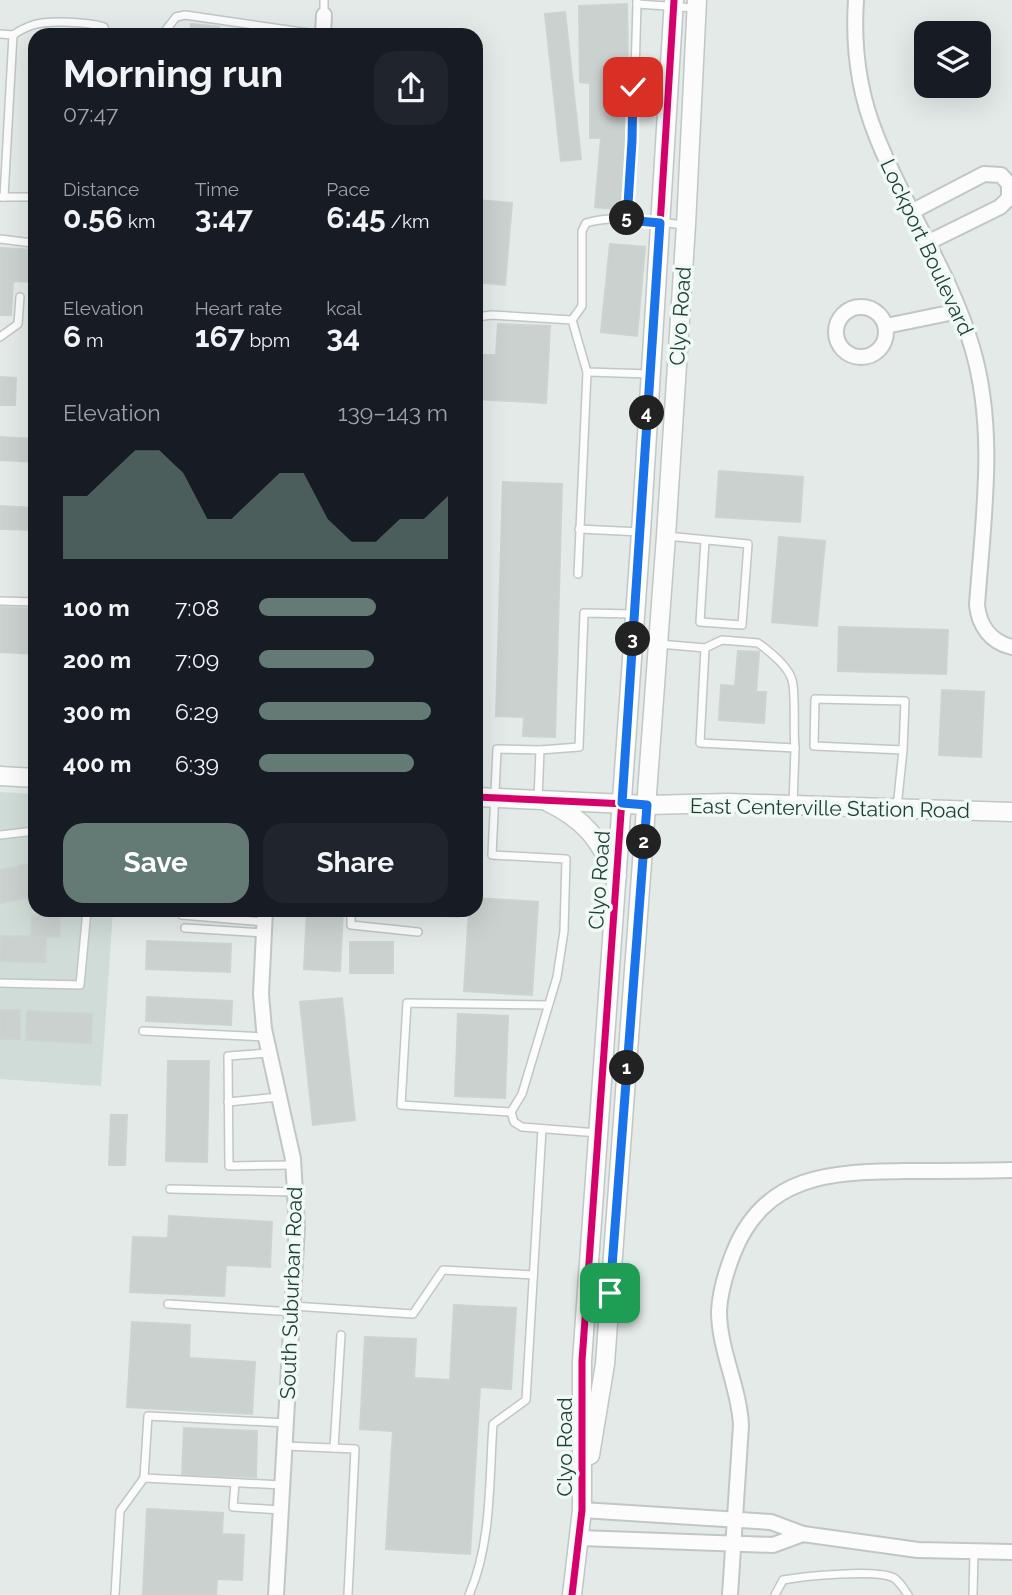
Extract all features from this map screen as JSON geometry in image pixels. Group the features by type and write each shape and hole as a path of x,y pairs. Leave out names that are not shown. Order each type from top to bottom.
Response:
{"street":[{"name":"Lockport Boulevard","path":"856,0 856,44 867,108 892,172 929,242 959,311 980,374 987,435 977,605 982,627 995,639 1012,647"},
{"name":"Clyo Road","path":"572,1595 582,1510 582,1361 641,532 674,4"},
{"name":"Clyo Road","path":"582,1510 605,1364 659,644 686,225 697,4"},
{"path":"323,28 324,7"},
{"path":"913,211 984,174 1001,175 1009,184 1009,198 1000,207 929,242"},
{"path":"886,326 959,311"},
{"path":"0,776 28,778"},
{"name":"East Centerville Station Road","path":"483,797 647,805 728,803 1012,812"},
{"path":"540,799 568,811 587,827 601,844 617,876"},
{"name":"South Suburban Road","path":"264,922 261,995 265,1037 293,1165 297,1227 276,1595"},
{"path":"730,1595 741,1425 740,1406 721,1336 719,1309 724,1275 738,1240 755,1214 777,1195 807,1180 836,1174 1012,1170"},
{"path":"582,1510 771,1522 803,1534 918,1550 1012,1552"},
{"path":"580,1538 773,1545 803,1534"}],"lane":[{"path":"627,220 637,2 697,4"},
{"path":"167,28 176,17 185,15 275,28"},
{"path":"0,34 13,34 34,24 95,24 104,28"},
{"path":"13,34 4,111 2,197 28,197"},
{"path":"572,320 582,306 582,231 586,223 596,220 627,220 686,225"},
{"path":"0,239 28,242"},
{"path":"0,337 18,324 20,298"},
{"path":"483,316 572,320"},
{"path":"572,320 587,372 578,573"},
{"path":"587,372 650,374"},
{"path":"579,528 641,532"},
{"path":"666,536 748,544 742,625 699,622 705,540"},
{"path":"0,601 28,602"},
{"path":"510,1112 522,1094 557,977 564,931 566,859 492,855 496,749 579,747 584,613 634,614"},
{"path":"659,644 705,648 722,640 758,643 787,671 792,679 793,689 793,805"},
{"path":"705,648 701,743 795,748"},
{"path":"897,809 903,750 905,701 815,699 814,746 903,750"},
{"path":"540,750 540,799"},
{"path":"0,835 28,832"},
{"path":"0,983 80,985 86,917"},
{"path":"205,917 264,922"},
{"path":"351,917 351,925 418,932"},
{"path":"185,928 264,922"},
{"path":"510,1112 401,1105 407,1003 548,1005"},
{"path":"143,1031 265,1037"},
{"path":"268,1053 228,1056 229,1166 293,1165"},
{"path":"228,1102 278,1097"},
{"path":"510,1112 514,1122 522,1127 599,1133"},
{"path":"469,1595 478,1575 484,1543 493,1424 526,1400 542,1129"},
{"path":"170,1189 296,1192"},
{"path":"168,1304 413,1314 443,1270 533,1275"},
{"path":"334,1448 341,1335"},
{"path":"115,1595 120,1511 144,1478 148,1416 287,1423"},
{"path":"286,1446 355,1449 348,1595"},
{"path":"144,1478 283,1485"},
{"path":"235,1483 233,1507 282,1510"},
{"path":"972,1595 974,1552"},
{"path":"775,1595 783,1580 881,1574 897,1579 908,1595"}],"shaded area":[{"path":"0,792 28,794 28,917 113,917 101,1086 0,1079"}],"building":[{"path":"627,4 629,138 624,210 595,207 601,138 590,138 590,83 580,82 579,6"},
{"path":"565,12 581,159 561,161 545,14"},
{"path":"191,24 219,27 219,28 191,28"},
{"path":"483,201 512,203 505,285 483,283"},
{"path":"610,244 645,247 637,336 601,332"},
{"path":"0,248 28,250 28,282 13,281 11,315 0,315"},
{"path":"498,324 550,326 546,403 483,399 483,355 496,355"},
{"path":"0,377 16,378 15,405 0,405"},
{"path":"0,437 28,439 28,462 0,460"},
{"path":"719,471 803,477 800,522 716,517"},
{"path":"503,482 562,484 555,737 523,736 524,717 496,716"},
{"path":"0,506 28,508 28,530 0,529"},
{"path":"779,537 825,541 817,626 772,622"},
{"path":"0,607 28,609 28,654 0,652"},
{"path":"839,627 948,630 946,674 838,671"},
{"path":"738,651 759,652 756,692 766,692 764,723 719,720 721,685 735,686"},
{"path":"942,690 984,692 981,757 939,755"},
{"path":"28,864 28,897 0,903 0,870"},
{"path":"483,898 538,902 532,995 464,991 469,917 483,917"},
{"path":"32,917 60,917 60,937 31,937"},
{"path":"307,917 343,917 340,971 304,969"},
{"path":"1,936 46,937 46,962 0,961"},
{"path":"147,941 231,944 230,972 146,969"},
{"path":"350,942 393,942 393,973 350,973"},
{"path":"147,997 232,1001 231,1025 146,1021"},
{"path":"342,998 355,1120 313,1125 300,1002"},
{"path":"0,1010 20,1010 20,1039 0,1039"},
{"path":"27,1011 92,1014 91,1043 26,1040"},
{"path":"458,1014 508,1016 505,1098 455,1096"},
{"path":"168,1061 209,1061 207,1162 166,1161"},
{"path":"111,1115 127,1115 125,1165 109,1165"},
{"path":"169,1216 272,1222 270,1267 226,1265 224,1296 130,1292 133,1237 168,1238"},
{"path":"454,1305 516,1308 511,1389 480,1387 470,1554 386,1549 393,1431 360,1429 365,1337 416,1339 414,1378 450,1380"},
{"path":"132,1322 190,1325 189,1358 255,1362 252,1414 127,1407"},
{"path":"184,1428 257,1431 256,1477 182,1475"},
{"path":"147,1509 223,1513 222,1534 244,1535 242,1580 217,1579 216,1595 143,1594"}],"cycle path":[{"path":"572,1595 582,1510 582,1361 641,532 674,0"},
{"path":"483,797 647,805"}],"route":[{"path":"610,1293 647,805 622,803 660,223 627,220 633,87"}]}
